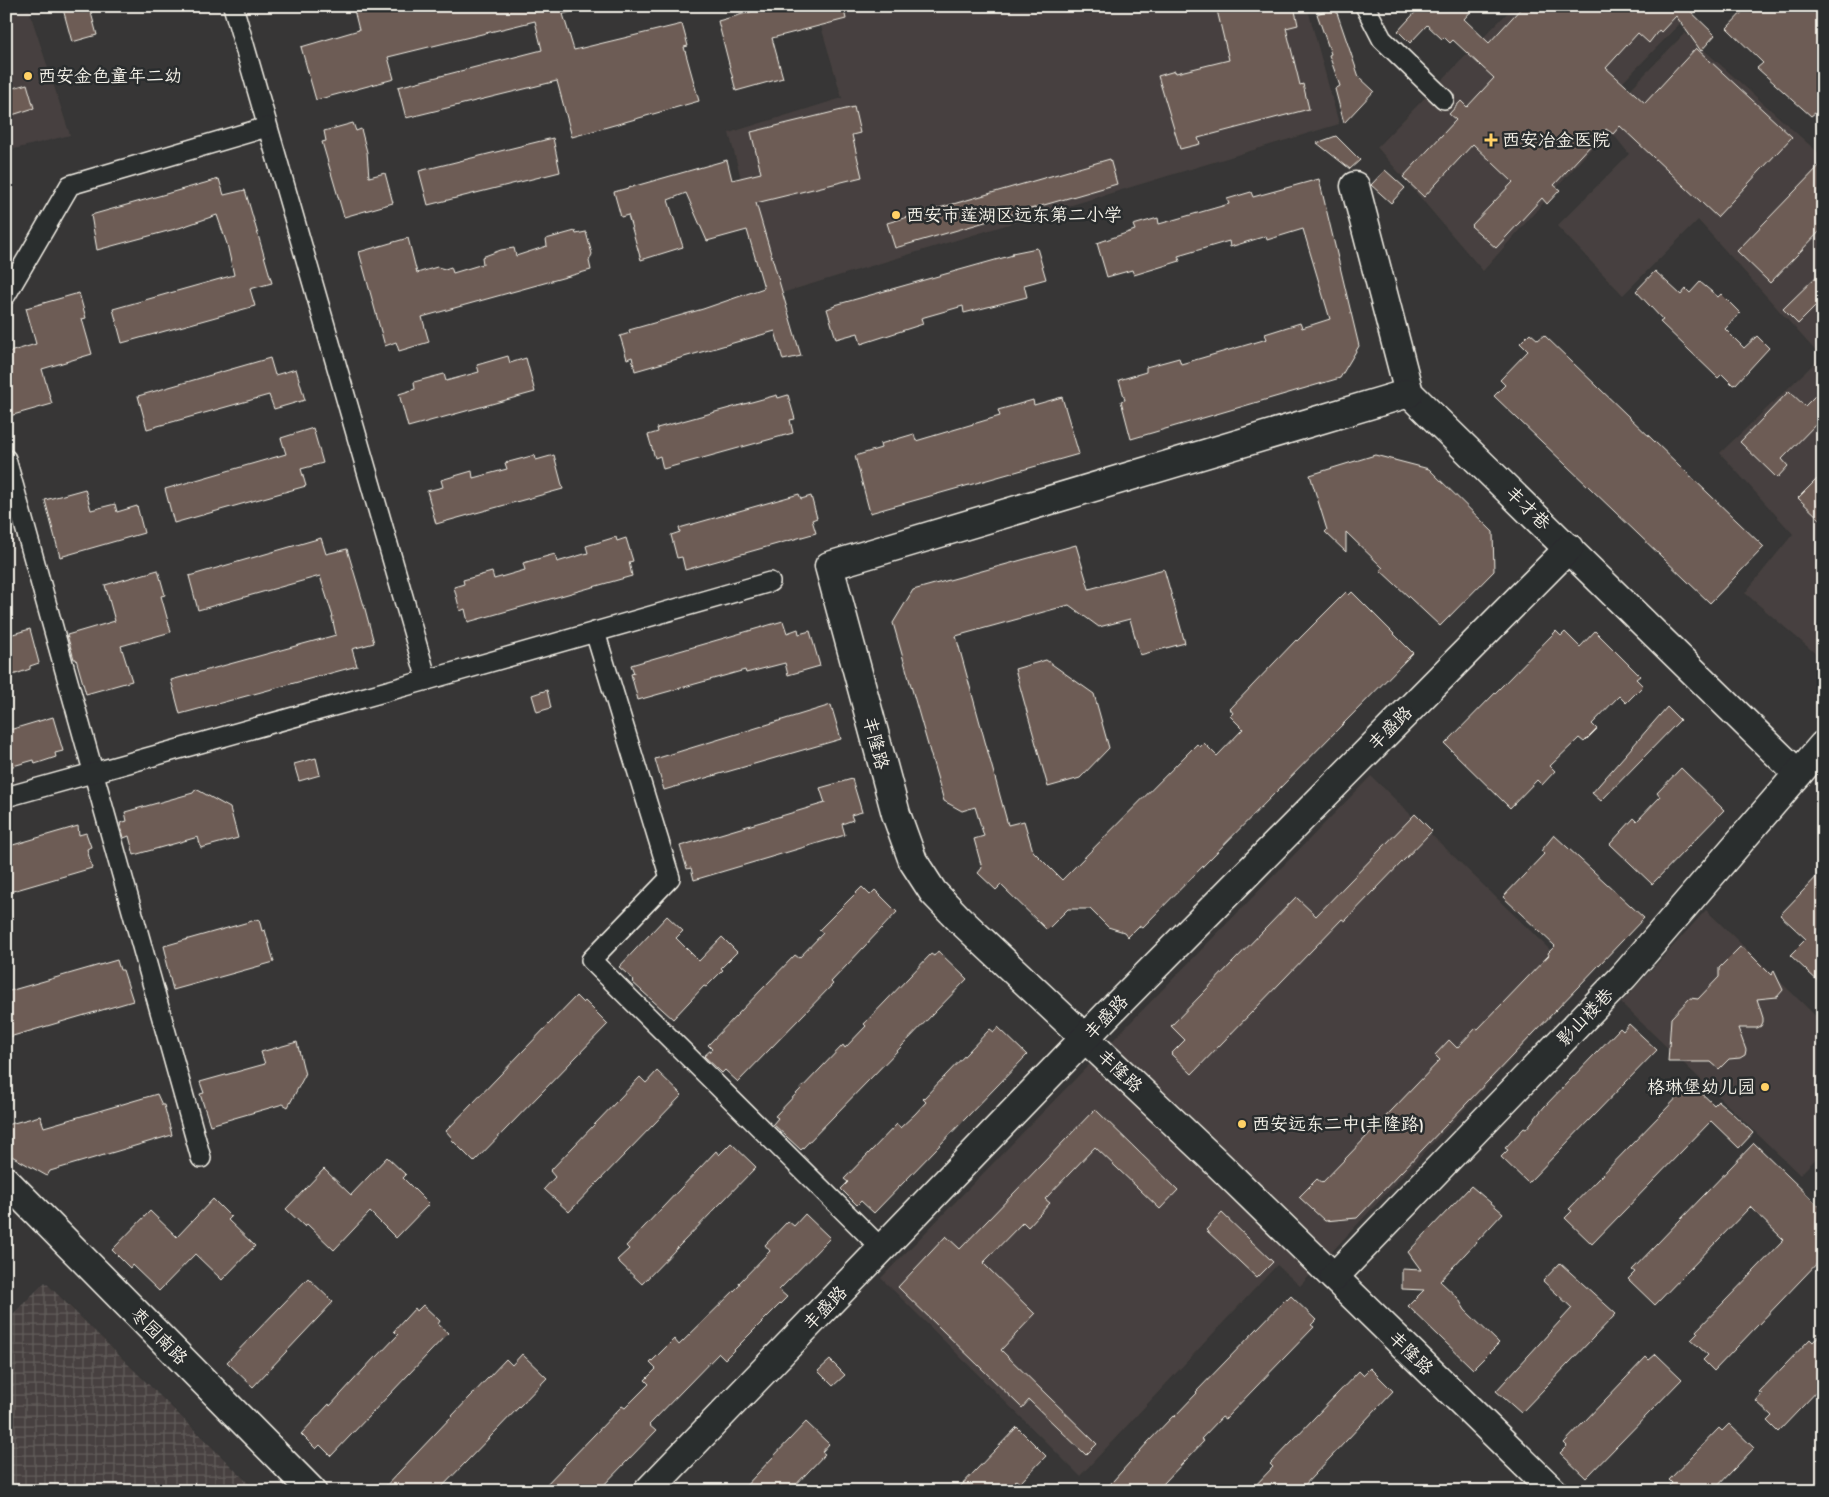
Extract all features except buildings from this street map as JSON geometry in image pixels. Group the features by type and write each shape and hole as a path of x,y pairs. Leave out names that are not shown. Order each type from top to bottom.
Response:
{"street":[{"path":"233,6 427,680"},
{"path":"1365,6 1382,39 1444,99"},
{"path":"6,295 70,185 268,127"},
{"path":"1355,186 1409,393"},
{"name":"丰才巷","path":"1409,393 1798,774"},
{"name":"丰隆路","path":"1409,393 829,566 896,814 913,862 933,892 959,919 1208,1155 1553,1491"},
{"path":"6,459 201,1158"},
{"name":"丰盛路","path":"648,1491 1085,1038 1569,548"},
{"path":"6,797 770,582"},
{"path":"595,632 670,878 591,960 882,1249"},
{"name":"影山楼巷","path":"1334,1278 1624,976 1823,745"},
{"name":"枣园南路","path":"6,1181 312,1491"}],"shaded area":[{"name":"西安市莲湖区远东第二小学","path":"815,6 1307,6 1339,124 772,296 729,133 842,98"},
{"name":"西安冶金医院","path":"1514,6 1697,6 1588,118 1605,133 1483,271 1377,147"},
{"name":"西安金色童年二幼","path":"29,10 70,135 6,151 6,16"},
{"path":"1685,33 1823,157 1823,660 1745,593 1793,534 1720,453 1821,357 1698,220 1623,295 1557,226 1629,154 1601,119"},
{"name":"西安远东二中(丰隆路)","path":"1371,776 1583,982 1300,1286 1277,1265 1080,1476 881,1278"},
{"name":"格琳堡幼儿园","path":"1706,910 1823,1023 1823,1151 1800,1175 1621,1003"},
{"path":"45,1282 256,1491 6,1491 6,1321"}],"place":[{"name":"西安金色童年二幼","path":"28,76"},
{"name":"西安冶金医院","path":"1491,140"},
{"name":"西安市莲湖区远东第二小学","path":"896,215"},
{"name":"格琳堡幼儿园","path":"1765,1087"},
{"name":"西安远东二中(丰隆路)","path":"1242,1124"}]}
